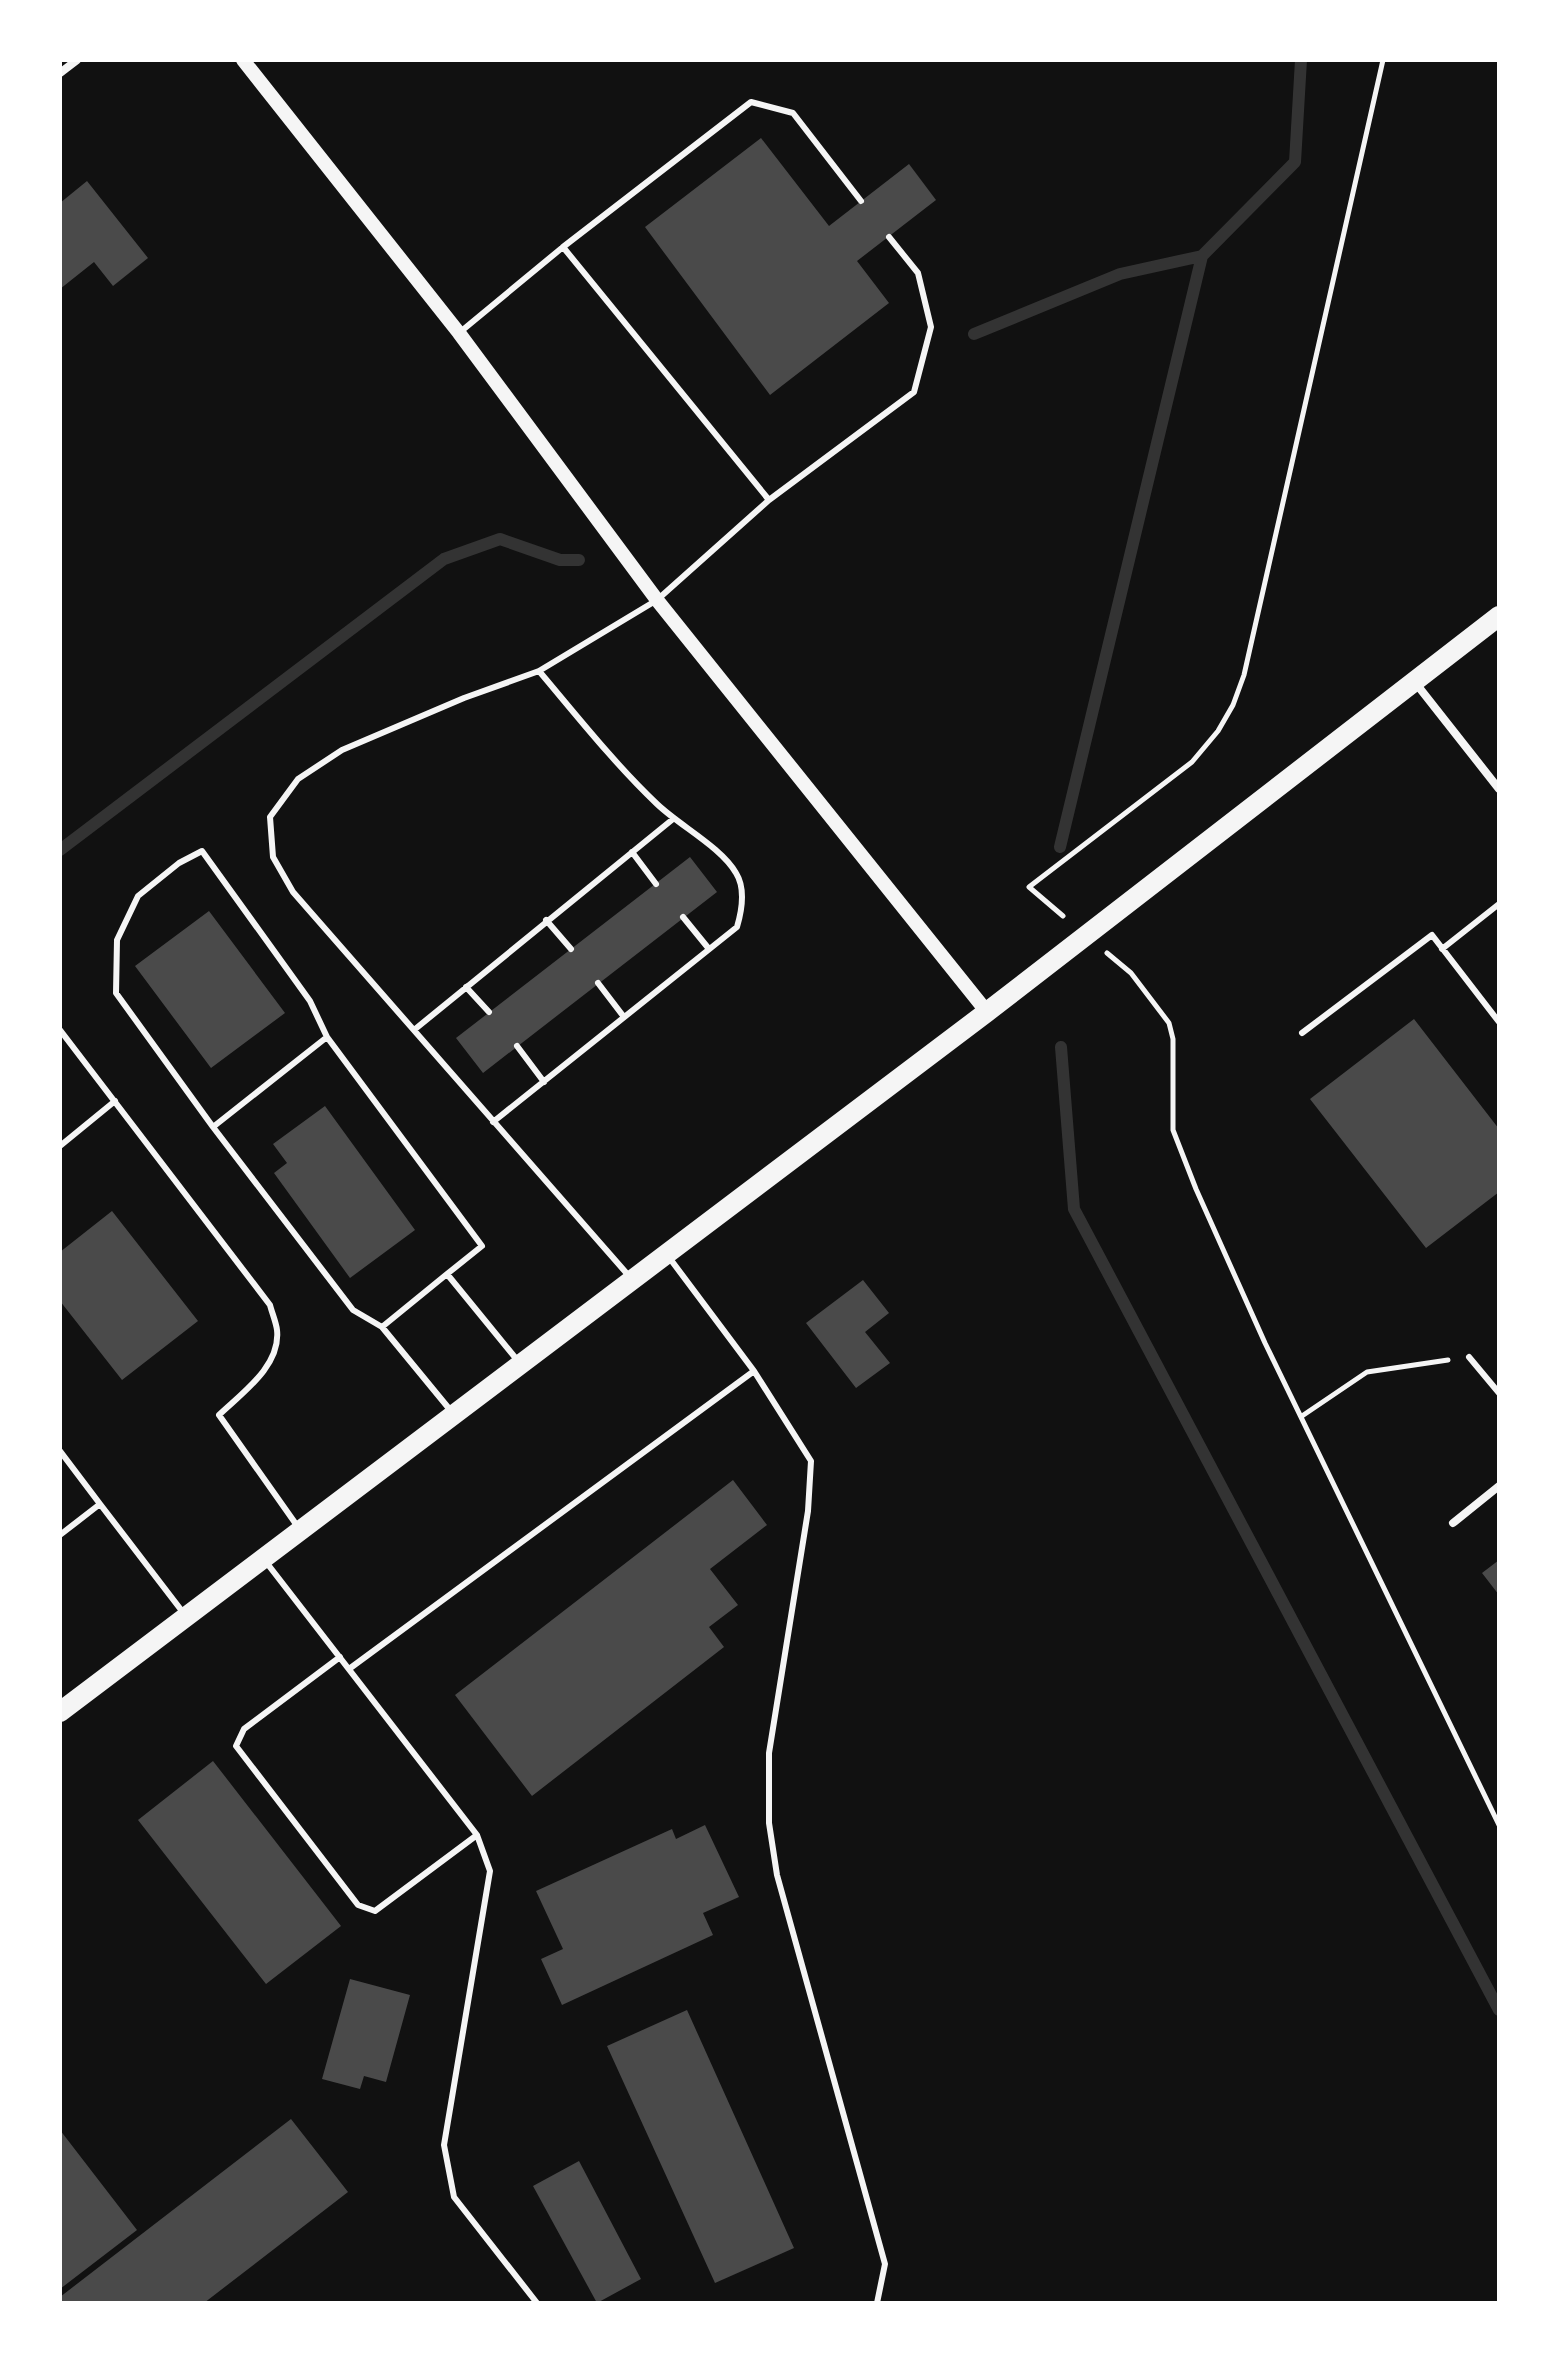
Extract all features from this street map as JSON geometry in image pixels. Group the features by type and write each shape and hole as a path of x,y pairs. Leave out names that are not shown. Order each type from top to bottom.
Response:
{"main road":[{"path":"60,1712 987,1012 1499,616"}],"street":[{"path":"60,73 77,60"},
{"path":"243,60 459,333 657,600 987,1012"},
{"path":"1414,680 1499,789"},
{"path":"1453,1523 1499,1486"}],"lane":[{"path":"459,333 563,247 751,102 793,113 861,201"},
{"path":"631,1279 293,892 273,857 270,817 298,779 342,750 464,698 539,671 657,600 769,500 914,392 931,327 918,273 889,237"},
{"path":"563,247 769,500"},
{"path":"493,1122 737,927 743,905 737,874 715,851 673,819 630,778 539,671"},
{"path":"414,1030 673,819"},
{"path":"382,1327 482,1246 327,1037 310,1001 202,851 179,863 138,896 117,940 116,993 213,1127 353,1310 382,1327 453,1414"},
{"path":"632,852 656,884"},
{"path":"1442,949 1499,904"},
{"path":"683,917 709,949"},
{"path":"546,920 571,949"},
{"path":"1302,1033 1432,935 1499,1022"},
{"path":"598,983 624,1017"},
{"path":"466,987 489,1012"},
{"path":"60,1030 270,1305 277,1330 275,1351 262,1374 219,1415 300,1530"},
{"path":"213,1127 327,1037"},
{"path":"517,1046 544,1082"},
{"path":"60,1146 115,1101"},
{"path":"666,1253 754,1371 811,1461 808,1511 769,1753 769,1823 777,1875 885,2264 877,2303"},
{"path":"447,1274 520,1363"},
{"path":"1469,1357 1499,1393"},
{"path":"349,1669 754,1371"},
{"path":"60,1451 187,1617"},
{"path":"60,1535 100,1504"},
{"path":"263,1558 477,1835 490,1871 444,2145 454,2197 537,2303"},
{"path":"340,1657 244,1729 236,1746 358,1905 375,1911 477,1835"}],"path":[{"path":"1029,887 1192,762 1218,731 1233,705 1244,675 1383,60"},
{"path":"1131,973 1169,1023 1173,1039 1173,1130 1196,1189 1265,1343 1499,1825"},
{"path":"1302,1416 1367,1372 1469,1357"}],"building":[{"path":"761,138 829,226 909,164 936,200 857,261 889,303 770,395 645,227"},
{"path":"87,181 148,258 113,286 94,262 60,289 60,203"},
{"path":"690,857 717,892 483,1073 456,1038"},
{"path":"209,911 285,1013 211,1068 135,966"},
{"path":"1414,1019 1499,1129 1499,1192 1426,1248 1310,1099"},
{"path":"325,1106 415,1230 350,1278 274,1173 287,1163 273,1144"},
{"path":"112,1211 198,1321 122,1380 60,1301 60,1252"},
{"path":"863,1280 889,1313 865,1332 890,1363 856,1388 806,1323"},
{"path":"733,1480 767,1525 710,1569 738,1605 709,1627 724,1647 532,1796 455,1695"},
{"path":"1499,1560 1499,1595 1482,1573"},
{"path":"213,1761 341,1926 266,1984 138,1820"},
{"path":"705,1825 739,1897 703,1913 713,1935 562,2005 541,1959 563,1949 536,1891 672,1829 676,1839"},
{"path":"350,1979 410,1995 386,2082 364,2076 360,2089 322,2079"},
{"path":"687,2010 794,2248 715,2283 607,2046"},
{"path":"291,2119 348,2192 204,2303 60,2303 60,2297"},
{"path":"60,2130 137,2230 60,2289"},
{"path":"579,2161 641,2279 597,2303 533,2186"}],"waterway":[{"path":"1060,847 1202,256 1295,162 1301,60"},
{"path":"974,334 1120,274 1202,256"},
{"path":"60,850 444,559 500,539 560,560 579,560"},
{"path":"1061,1047 1074,1209 1499,2010"}]}
